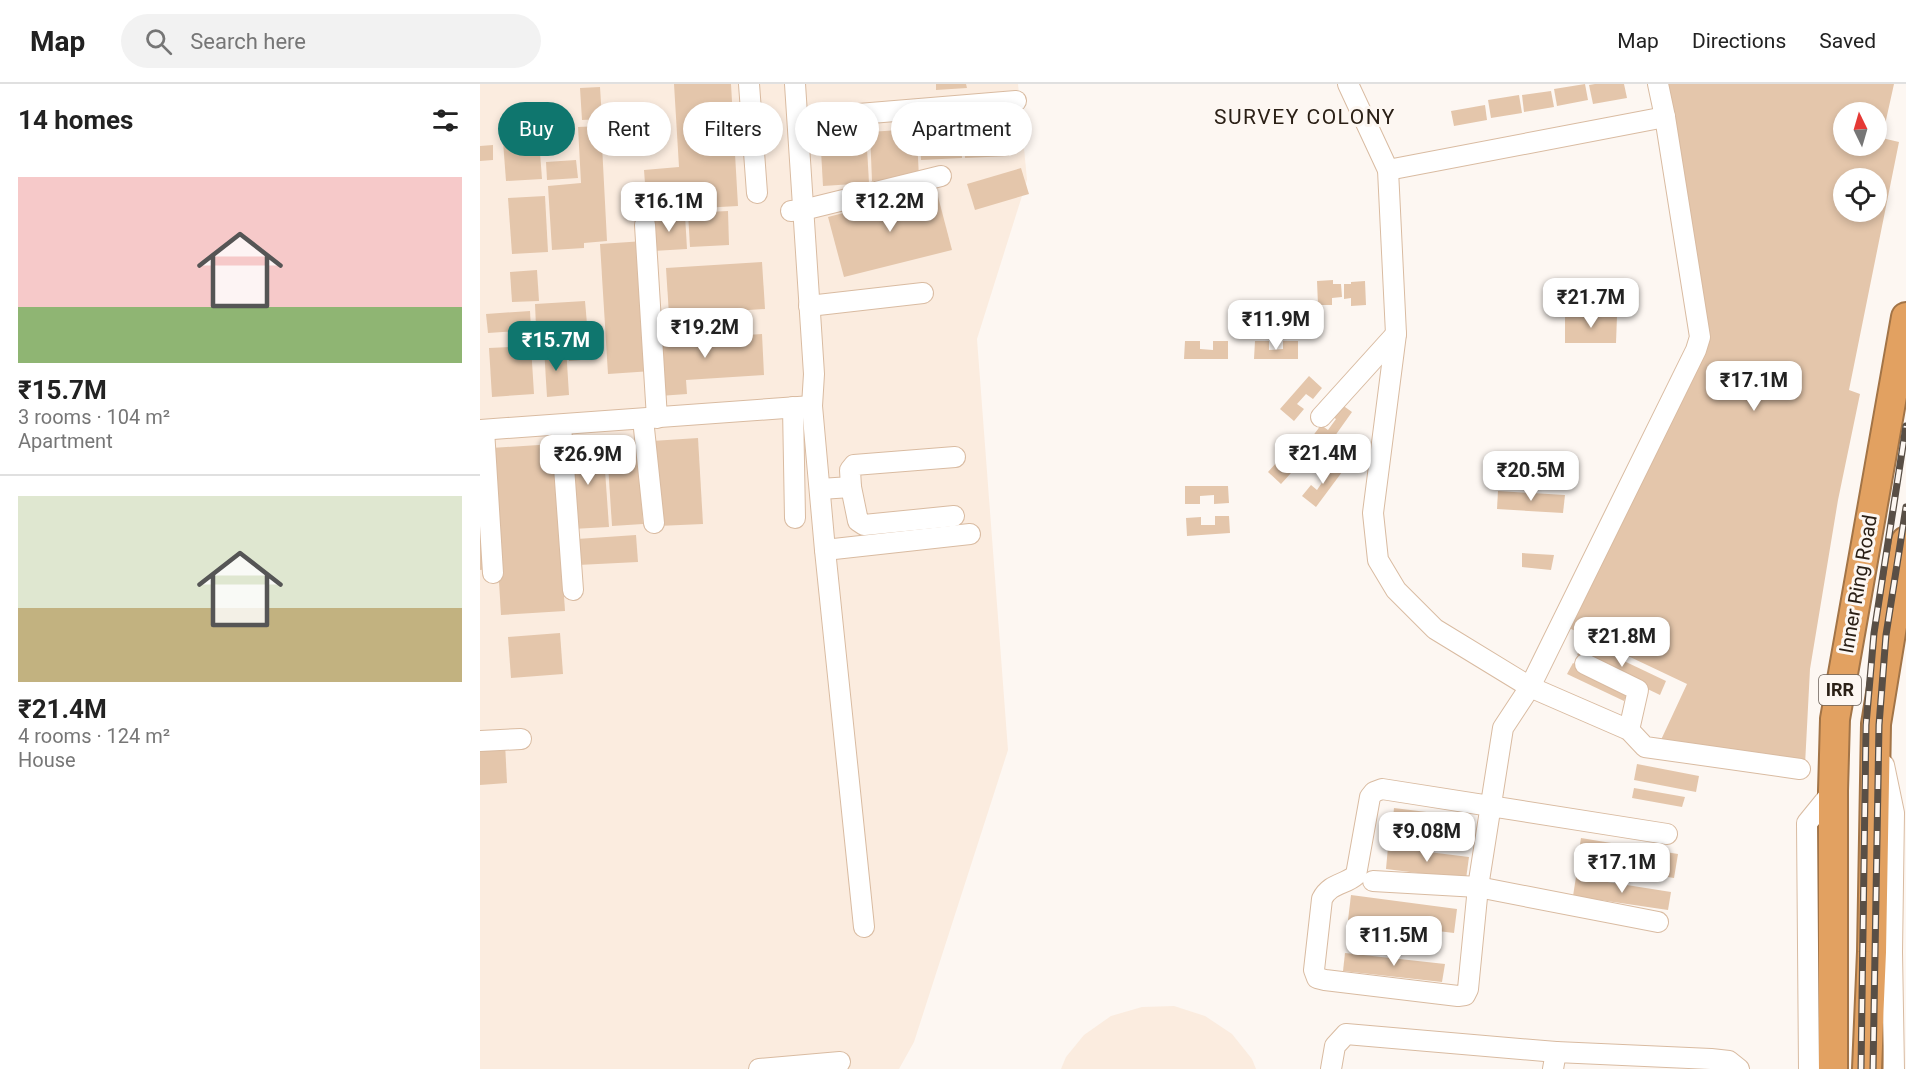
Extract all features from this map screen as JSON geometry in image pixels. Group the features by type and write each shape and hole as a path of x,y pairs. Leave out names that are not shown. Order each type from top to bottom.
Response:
{"highway":[{"name":"Inner Ring Road","path":"1833,1069 1835,720 1906,317"},
{"name":"Inner Ring Road","path":"1886,1063 1890,952 1876,724 1905,558"}],"street":[{"path":"749,84 757,193"},
{"path":"782,84 809,306 814,374 813,406 825,550 864,927"},
{"path":"795,84 797,102"},
{"path":"1348,84 1388,170 1396,334 1373,513 1378,560 1396,590 1435,629 1530,687 1629,730 1645,747 1800,769"},
{"path":"1658,84 1700,337 1696,350 1530,687 1503,728 1490,806 1478,887 1468,989 1465,994 1446,995 1317,978 1314,970 1322,899 1332,886 1353,878 1356,874 1370,797 1374,792 1382,789 1490,806 1667,834"},
{"path":"879,112 1016,101"},
{"path":"1388,170 1665,117"},
{"path":"798,156 802,374 813,406"},
{"path":"797,211 940,176"},
{"path":"645,225 654,524"},
{"path":"809,306 923,293"},
{"path":"1321,417 1396,334"},
{"path":"493,573 482,430 813,406"},
{"path":"793,407 795,518"},
{"path":"561,426 573,590"},
{"path":"954,516 864,525 858,521 850,470 855,465 955,457"},
{"path":"820,489 851,487"},
{"path":"825,550 970,534"},
{"path":"1585,664 1638,690 1629,730"},
{"path":"1876,724 1900,813 1890,952"},
{"path":"480,741 521,739"},
{"path":"1809,1069 1807,823 1833,791"},
{"path":"1373,881 1478,887 1658,922"},
{"path":"1331,1069 1335,1046 1346,1034 1554,1061 1711,1059 1729,1061 1739,1069"},
{"path":"759,1069 840,1062"}],"shaded area":[{"path":"480,84 1018,84 1020,102 891,102 891,156 1025,156 1027,180 977,339 1008,750 914,1042 899,1069 480,1069"},
{"path":"1174,1006 1205,1016 1232,1034 1252,1059 1256,1069 1061,1069 1066,1057 1084,1035 1111,1016 1142,1007"}],"building":[{"path":"674,84 731,84 732,102 683,102 683,156 735,156 738,206 647,211 644,170 679,167"},
{"path":"936,84 966,84 967,88 936,90"},
{"path":"1585,84 1588,100 1557,106 1554,89"},
{"path":"1624,84 1627,98 1593,104 1589,85"},
{"path":"1668,84 1894,84 1887,116 1887,102 1833,102 1833,156 1887,156 1887,139 1899,142 1887,202 1887,168 1833,168 1833,222 1883,222 1849,390 1860,394 1838,500 1810,669 1805,765 1660,742 1687,684 1569,628 1710,339"},
{"path":"600,87 601,102 587,102 587,120 582,120 580,88"},
{"path":"1551,91 1554,107 1524,112 1522,95"},
{"path":"1519,95 1522,113 1491,118 1488,100"},
{"path":"1485,105 1487,120 1454,126 1451,111"},
{"path":"578,127 587,127 587,156 603,156 607,241 584,243 584,248 552,250 548,186 581,183"},
{"path":"879,131 891,131 891,156 918,156 919,178 872,181 871,156 879,156"},
{"path":"493,145 493,160 480,161 480,146"},
{"path":"504,156 540,156 542,179 506,181"},
{"path":"821,156 867,156 869,183 823,186"},
{"path":"921,156 962,156 962,158 921,160"},
{"path":"965,156 1009,156 965,158"},
{"path":"576,160 578,178 547,180 546,162"},
{"path":"1021,168 1029,194 975,210 967,184"},
{"path":"936,189 952,250 844,277 828,217"},
{"path":"545,196 548,252 512,254 508,198"},
{"path":"728,211 729,245 690,247 688,213"},
{"path":"685,215 687,249 653,251 651,217"},
{"path":"644,241 652,371 608,374 600,244"},
{"path":"762,262 765,309 669,315 666,268"},
{"path":"537,270 539,301 512,302 510,272"},
{"path":"1333,280 1333,284 1341,284 1342,297 1332,298 1332,305 1318,305 1317,281"},
{"path":"1365,281 1366,305 1351,306 1351,298 1344,299 1344,284"},
{"path":"585,301 587,324 536,327 535,304"},
{"path":"530,311 531,330 488,333 486,314"},
{"path":"1565,315 1617,316 1616,343 1565,343"},
{"path":"683,331 684,339 762,334 764,375 686,380 687,394 659,396 655,333"},
{"path":"1185,341 1200,341 1200,349 1213,350 1213,341 1228,341 1228,359 1184,359"},
{"path":"1255,341 1269,341 1269,350 1283,349 1283,341 1298,341 1298,359 1254,359"},
{"path":"593,343 594,359 569,361 568,344"},
{"path":"531,346 534,394 492,397 489,348"},
{"path":"566,347 569,395 547,397 544,348"},
{"path":"1309,376 1322,388 1313,399 1306,394 1297,404 1304,409 1294,421 1280,409"},
{"path":"1338,402 1352,412 1327,447 1312,437 1321,425 1328,430 1336,419 1329,414"},
{"path":"698,438 703,524 658,526 652,441"},
{"path":"1297,440 1310,452 1300,463 1294,457 1285,467 1291,473 1281,484 1268,472"},
{"path":"603,442 609,527 572,529 567,444"},
{"path":"554,444 565,611 501,615 491,448"},
{"path":"638,447 643,524 612,526 607,449"},
{"path":"1327,462 1342,472 1316,507 1302,496 1311,485 1317,490 1325,478 1319,474"},
{"path":"1185,486 1228,486 1229,503 1214,504 1214,495 1200,496 1200,504 1185,504"},
{"path":"1498,491 1565,495 1563,513 1497,509"},
{"path":"480,514 488,569 480,570"},
{"path":"1215,516 1229,516 1230,533 1187,536 1186,518 1201,517 1201,525 1215,525"},
{"path":"636,535 638,562 578,565 577,539"},
{"path":"1522,553 1554,555 1551,570 1522,567"},
{"path":"560,633 563,674 511,678 508,637"},
{"path":"1584,642 1666,681 1660,695 1577,655"},
{"path":"1573,663 1629,689 1624,701 1567,674"},
{"path":"505,743 507,783 480,785 480,745"},
{"path":"1637,764 1699,776 1696,792 1634,780"},
{"path":"1634,788 1685,797 1682,807 1632,798"},
{"path":"1394,808 1467,817 1465,836 1392,828"},
{"path":"1581,838 1678,854 1674,878 1577,863"},
{"path":"1388,847 1469,857 1466,879 1386,869"},
{"path":"1576,877 1671,892 1668,910 1573,896"},
{"path":"1351,895 1457,909 1454,933 1348,920"},
{"path":"1345,953 1445,964 1442,982 1343,971"}],"railway":[{"path":"1861,1069 1866,725 1874,633 1906,426"},
{"path":"1873,1069 1879,725 1886,635 1906,507"}],"district":[{"name":"SURVEY COLONY","path":"1305,117"}]}
